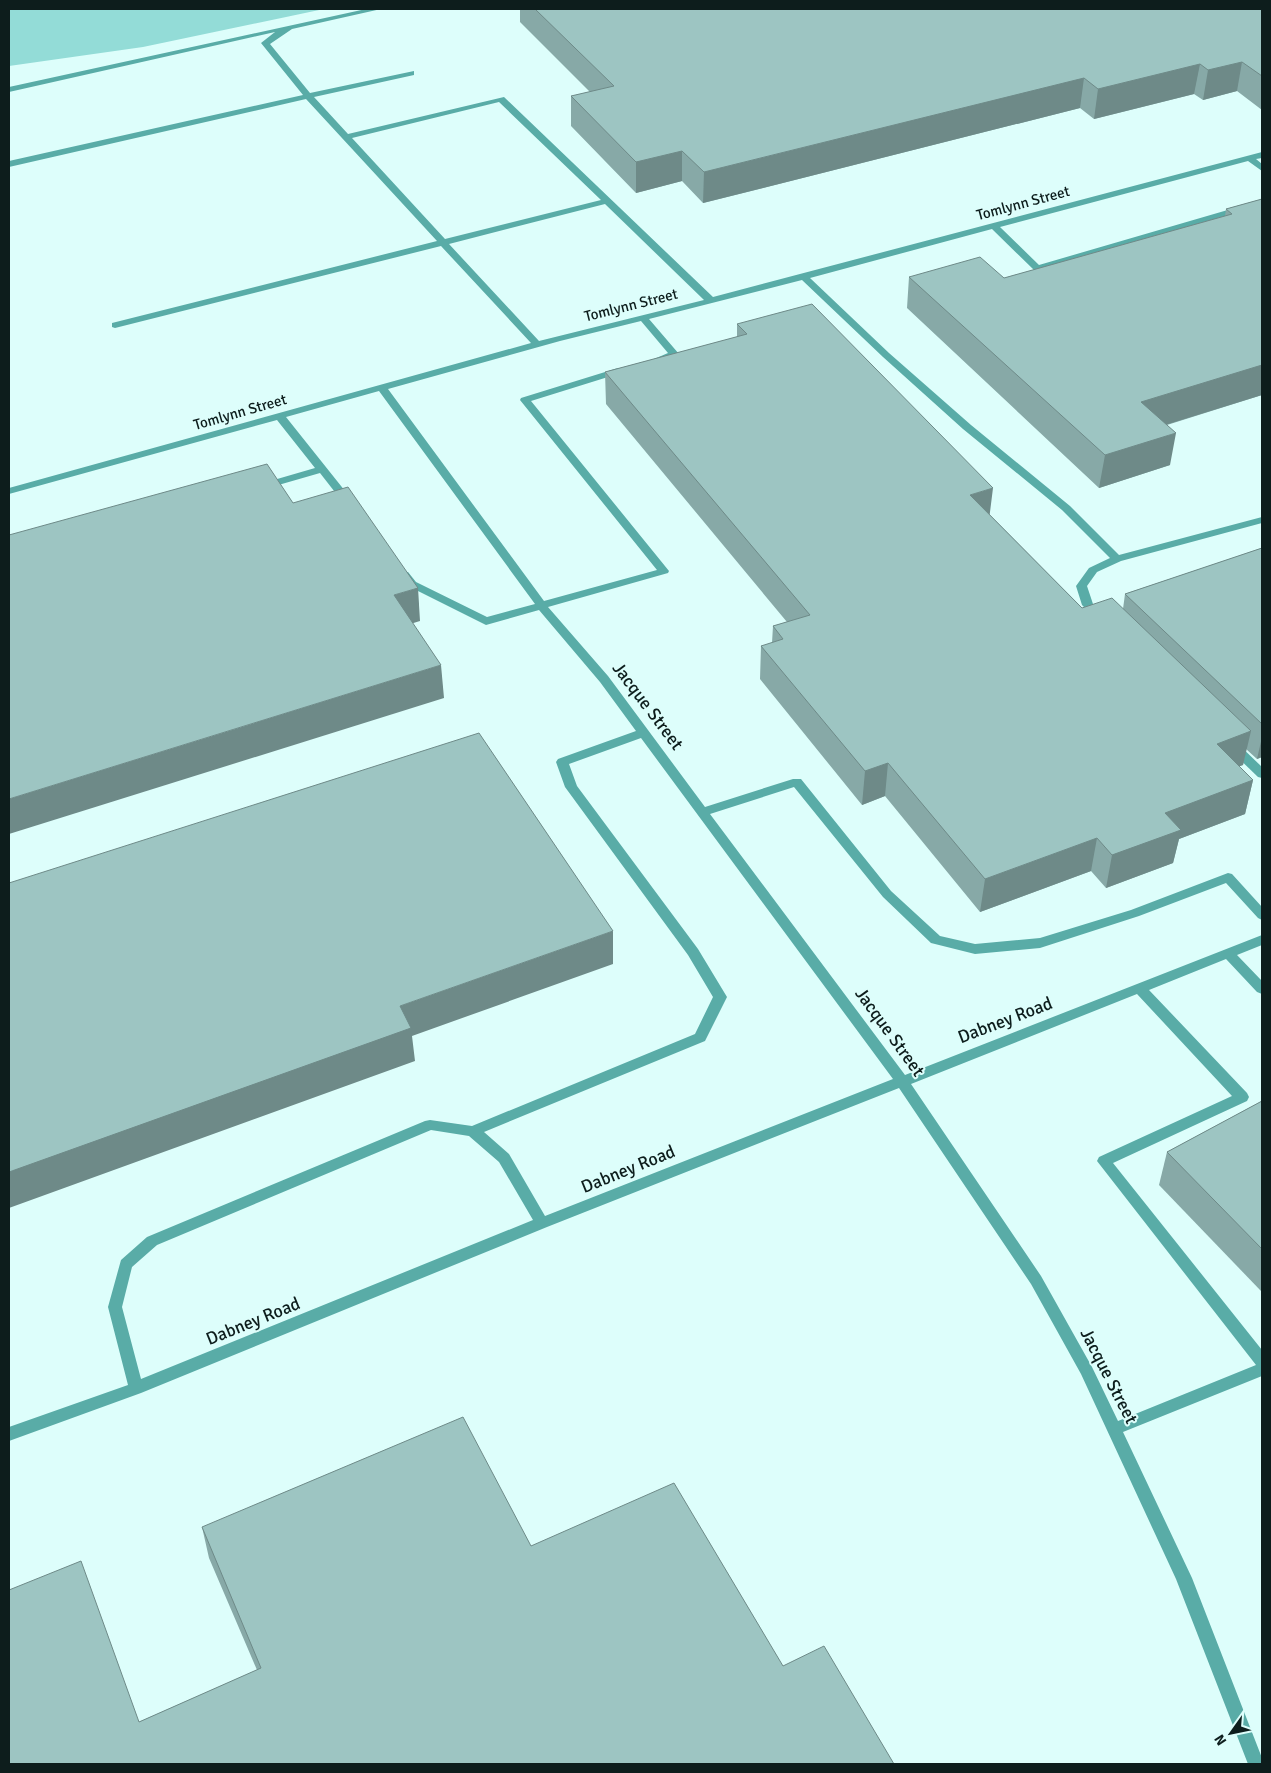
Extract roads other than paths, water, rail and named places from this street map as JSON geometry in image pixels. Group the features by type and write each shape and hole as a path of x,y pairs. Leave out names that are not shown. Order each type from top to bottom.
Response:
{"street":[{"path":"9,89 377,9"},
{"path":"290,27 265,43 309,97 537,344"},
{"path":"9,164 411,73"},
{"path":"346,137 501,99 711,301"},
{"name":"Tomlynn Street","path":"9,491 537,344 711,301 1262,155"},
{"path":"1249,158 1262,168"},
{"path":"115,324 608,201"},
{"path":"994,226 1037,268 1262,202"},
{"path":"803,276 886,355 960,421 1066,508 1117,559"},
{"path":"643,318 674,354 646,363"},
{"path":"394,561 412,584 486,621 664,571 525,400 627,369"},
{"name":"Jacque Street","path":"382,388 542,605 604,680 902,1081 1036,1280 1087,1371 1184,1578 1256,1764"},
{"path":"280,417 358,515"},
{"path":"256,488 322,469"},
{"path":"1109,626 1088,605 1081,586 1093,570 1117,559 1262,520"},
{"path":"136,1388 114,1307 126,1264 152,1241 430,1125 473,1131 700,1037 720,997 693,952 570,787 562,762 643,733"},
{"path":"1220,734 1262,774"},
{"path":"702,812 797,782 887,894 936,940 975,948 1040,943 1134,913 1228,876 1262,915"},
{"name":"Dabney Road","path":"9,1434 136,1388 542,1224 1262,940"},
{"path":"1227,953 1262,989"},
{"path":"1139,988 1242,1097 1104,1161 1262,1361"},
{"path":"473,1131 504,1158 542,1224"},
{"path":"1114,1429 1262,1369"}]}
